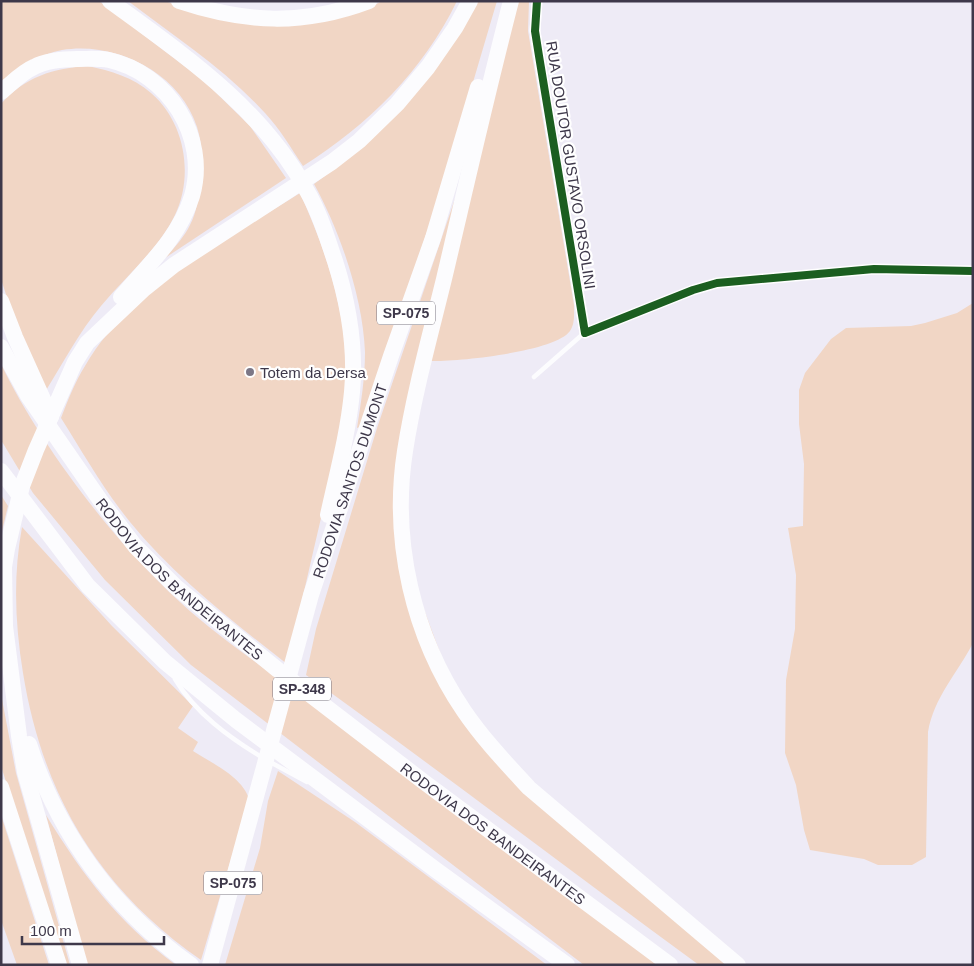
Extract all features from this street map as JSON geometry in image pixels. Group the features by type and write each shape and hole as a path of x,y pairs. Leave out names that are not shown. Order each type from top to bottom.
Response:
{"highway":[{"path":"110,1 196,64 252,115 271,138 307,191 329,244 340,277 349,320 353,353 352,391 346,436 311,595"},
{"path":"179,1 226,14 279,20 326,15 369,1"},
{"path":"87,343 144,289 174,265 332,162 379,123 442,49 470,1"},
{"name":"RODOVIA SANTOS DUMONT","path":"210,965 311,595 438,223 503,1"},
{"path":"511,1 477,132 405,452 401,524 412,594 426,640 439,669 463,711 500,758 529,788 738,965"},
{"path":"1,92 34,67 71,59 108,60 131,68 154,81 177,106 193,147 195,176 192,195 182,221 168,245 107,314 75,362 51,413 22,486 4,567 5,626 26,772 80,965"},
{"path":"1,301 15,337 69,455"},
{"name":"RODOVIA DOS BANDEIRANTES","path":"1,347 28,396 134,546 176,587 278,670 424,782 670,965"},
{"path":"1,471 88,586 165,662 236,720 436,870 567,965"},
{"path":"11,677 37,767 67,831 82,856 117,899 176,954 191,965"},
{"path":"1,786 59,965"}],"street":[{"name":"RUA DOUTOR GUSTAVO ORSOLINI","path":"537,1 535,31 584,333"},
{"path":"584,333 693,290 717,283 874,269 973,272"}],"lane":[{"path":"534,377 584,333"}],"shaded area":[{"path":"1,1 99,1 204,81 250,126 286,178 165,258 188,229 198,200 201,148 197,127 189,108 176,91 161,77 143,65 124,56 103,51 83,49 54,52 30,63 1,81"},
{"path":"128,1 165,1 202,14 369,8 382,1 457,1 428,51 392,94 350,133 303,166 276,126 250,97 199,54"},
{"path":"477,1 497,1 440,194 360,427 357,428 365,362 360,310 348,265 333,222 314,184 363,146 407,102 445,54"},
{"path":"516,1 529,1 528,31 574,305 573,325 570,331 561,338 526,350 461,360 430,361"},
{"path":"88,66 113,73 137,83 163,105 179,134 185,166 184,183 181,199 168,228 151,251 93,316 45,392 12,313 1,279 1,104 20,87 40,76 63,69"},
{"path":"459,187 396,534 468,728 727,965 699,965 405,746 306,675 316,629 377,428"},
{"path":"300,193 329,268 343,327 347,367 342,425 338,445 287,664 205,598 147,542 111,497 61,418 85,366 104,338 127,313 182,268"},
{"path":"973,303 973,643 935,708 928,732 926,857 912,865 878,865 864,859 810,850 804,830 796,785 785,753 786,680 795,629 796,575 788,528 803,526 804,464 799,424 799,390 805,373 831,339 846,328 911,326 957,313"},
{"path":"1,364 36,427 80,491 130,551 180,602 228,642 296,691 441,804 660,965 584,965 191,665 105,580 33,493 1,440"},
{"path":"1,495 8,506 1,535"},
{"path":"22,527 112,626 193,706 178,728 198,742 193,751 217,765 240,783 249,799 201,960 165,932 133,902 105,870 81,836 61,799 45,760 32,718 23,673 16,600 17,564"},
{"path":"1,694 16,773 70,965 65,965 59,949 1,766"},
{"path":"278,771 355,822 547,965 225,965 260,848 268,801"},
{"path":"1,815 49,965 17,965 1,920"},
{"path":"46,815 74,858 103,897 136,932 176,965 86,965"}],"cycle path":[{"path":"537,1 535,31 585,333 693,290 717,283 874,269 973,271"}],"place":[{"name":"Totem da Dersa","path":"250,372"}]}
